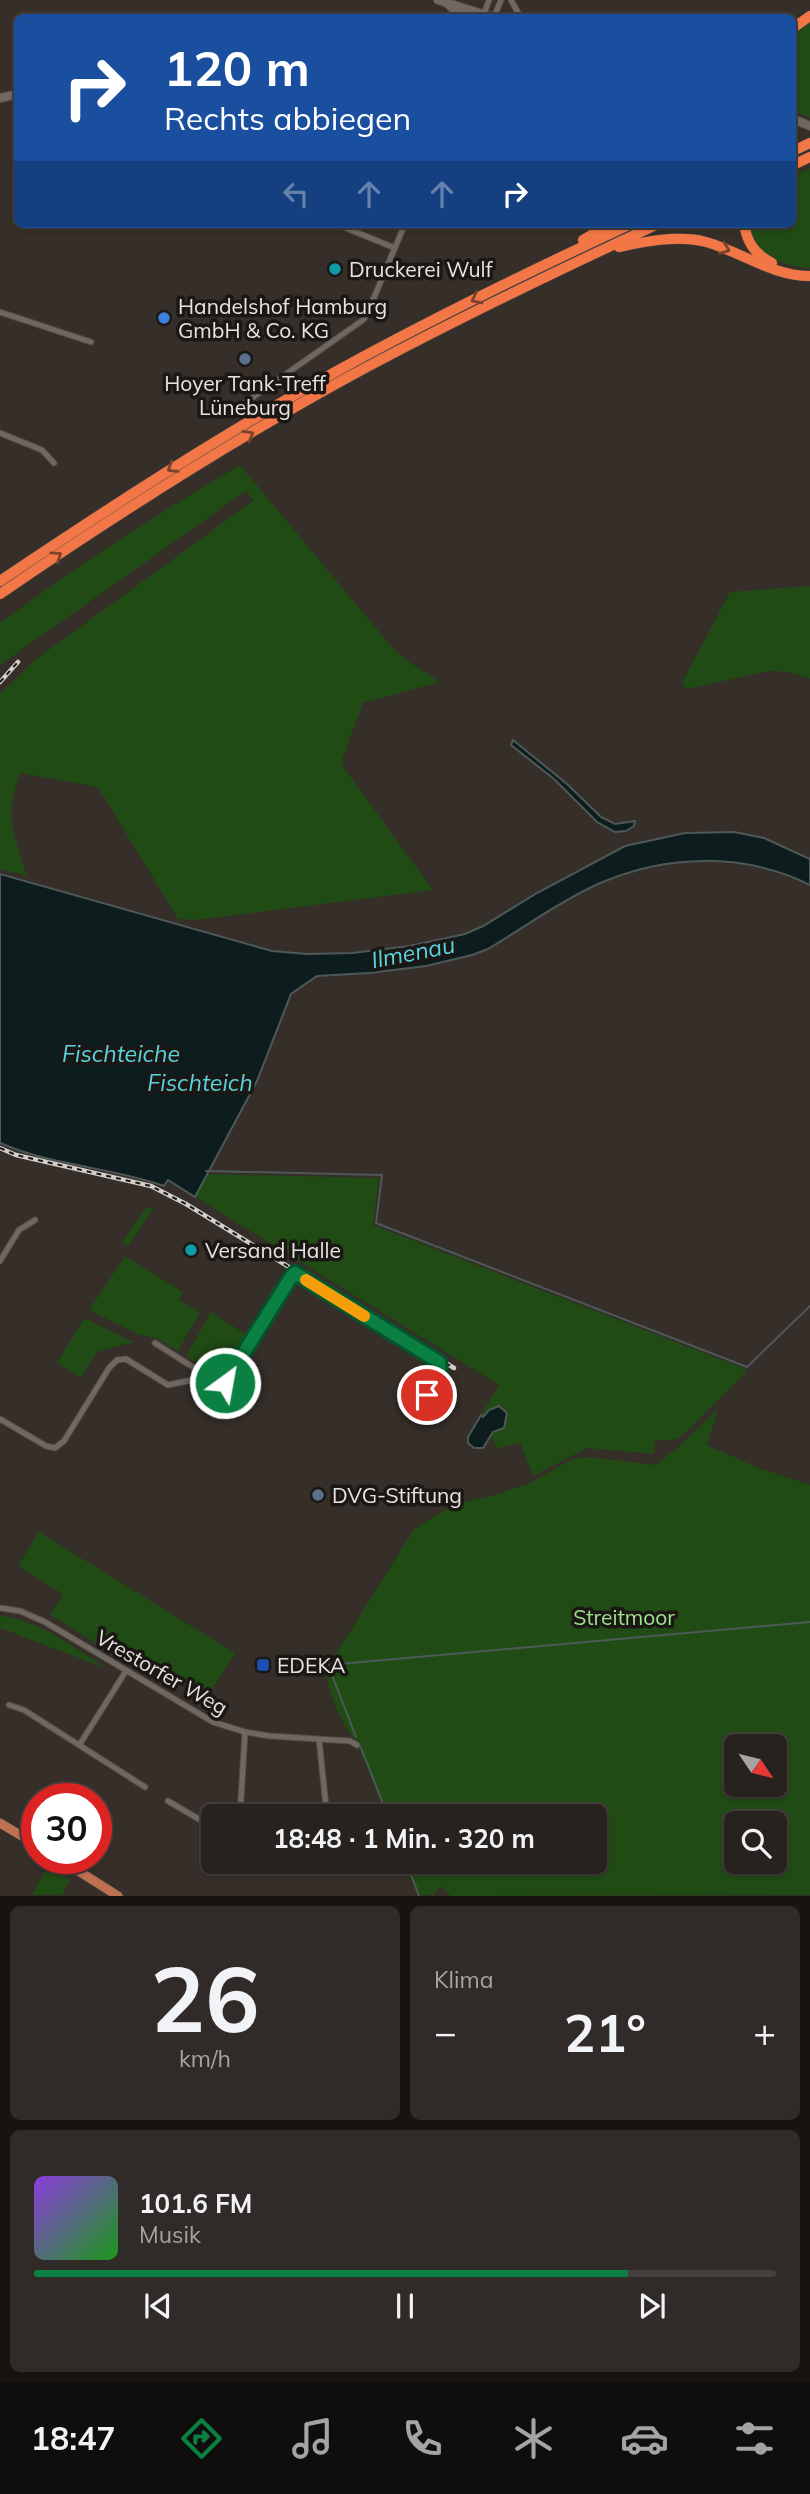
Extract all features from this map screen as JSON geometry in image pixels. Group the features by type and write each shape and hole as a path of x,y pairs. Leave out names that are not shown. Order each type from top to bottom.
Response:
{"highway":[{"path":"538,268 603,228"},
{"path":"0,581 156,478 245,424 421,326 623,228"},
{"path":"0,594 172,481 341,381 426,336 649,228"},
{"path":"745,228 749,242 762,258 780,267 810,271"},
{"path":"601,250 659,240 696,240 723,248 778,272 810,276"}],"main road":[{"path":"442,1 478,14"},
{"path":"442,1 458,14"},
{"path":"0,1823 21,1835"},
{"path":"84,1874 118,1895"}],"street":[{"path":"347,228 395,248"},
{"path":"232,412 363,320 403,228"},
{"path":"0,312 91,342"},
{"path":"0,433 42,450 54,463"},
{"path":"0,1261 19,1230 35,1220"},
{"path":"0,1419 50,1448 55,1448 64,1441 109,1368 117,1360 125,1359 168,1385 202,1378 225,1383 295,1273 439,1362 440,1373 414,1415"},
{"path":"155,1343 199,1371 202,1378"},
{"name":"Vrestorfer Weg","path":"0,1608 33,1615 213,1723 244,1732 350,1741 357,1745"},
{"path":"80,1744 126,1671"},
{"path":"9,1704 24,1710 80,1744 145,1787"},
{"path":"241,1804 244,1732"},
{"path":"319,1739 326,1804"},
{"path":"168,1801 201,1820"}],"green space":[{"path":"810,20 810,118 796,111 796,31"},
{"path":"810,168 810,268 789,265 770,257 757,244 750,228 796,228 796,175"},
{"path":"240,465 390,645 406,660 440,682 363,703 342,760 344,768 433,890 196,920 178,919 98,787 21,773 13,801 12,825 27,876 0,869 0,694 35,660 254,500 246,491 0,665 0,623 118,541"},
{"path":"810,586 810,679 789,672 769,671 687,689 682,683 730,592"},
{"path":"0,895 291,993 206,1174 379,1178 373,1225 748,1370 679,1439 655,1441 654,1454 587,1448 533,1476 520,1442 497,1449 491,1435 502,1430 507,1418 504,1409 499,1406 489,1410 483,1417 481,1415 499,1385 168,1180"},
{"path":"146,1208 154,1208 128,1247 122,1242"},
{"path":"125,1256 183,1292 179,1300 200,1312 178,1351 156,1338 140,1335 89,1310"},
{"path":"211,1312 247,1335 229,1364 217,1370 209,1369 186,1356"},
{"path":"84,1318 134,1342 97,1352 81,1378 57,1363"},
{"name":"Streitmoor","path":"718,1409 707,1445 759,1468 810,1485 810,1895 451,1896 441,1886 433,1895 418,1895 409,1874 607,1874 607,1804 382,1804 356,1740 342,1719 333,1698 326,1673 329,1660 336,1654 414,1529 440,1513 459,1503 530,1483 572,1459 589,1457 656,1465"},
{"path":"39,1532 235,1653 207,1698 184,1684 167,1687 50,1615 63,1594 18,1566"},
{"path":"0,1616 15,1618 43,1629 108,1669 0,1628"},
{"path":"44,1874 61,1874 70,1880 62,1895 32,1895"}],"water":[{"path":"513,740 567,784 601,817 615,824 635,821 634,826 626,831 615,832 597,822 554,779 511,745"},
{"name":"Fischteiche","path":"734,832 764,838 810,859 810,885 784,874 731,862 677,862 624,874 598,884 488,949 472,955 426,966 317,976 291,994 257,1081 195,1197 168,1180 164,1186 123,1174 40,1157 0,1143 0,874 272,951 307,954 352,953 410,946 465,934 625,846 685,833"},
{"path":"499,1406 507,1413 504,1428 493,1432 483,1448 474,1448 468,1443 468,1437 481,1415 483,1417 489,1410"}],"waterway":[{"path":"206,1171 382,1175 376,1223 747,1367 810,1306"},
{"path":"356,1737 328,1665 810,1622"},
{"path":"361,1748 383,1804"},
{"path":"411,1874 419,1896"}],"railway":[{"path":"0,682 18,662"},
{"path":"0,1148 16,1155 151,1186 186,1204 454,1368"}],"slow traffic":[{"path":"306,1280 364,1316"}],"place":[{"name":"Druckerei Wulf","path":"335,269"},
{"name":"Handelshof Hamburg GmbH & Co. KG","path":"164,318"},
{"name":"Hoyer Tank-Treff Lüneburg","path":"245,359"},
{"name":"Versand Halle","path":"191,1250"},
{"name":"DVG-Stiftung","path":"318,1495"},
{"name":"EDEKA","path":"263,1665"}],"route":[{"path":"225,1383 295,1273 439,1362 440,1373 427,1395"}],"water label":[{"name":"Ilmenau","path":"413,952"},
{"name":"Fischteich","path":"200,1082"}]}
